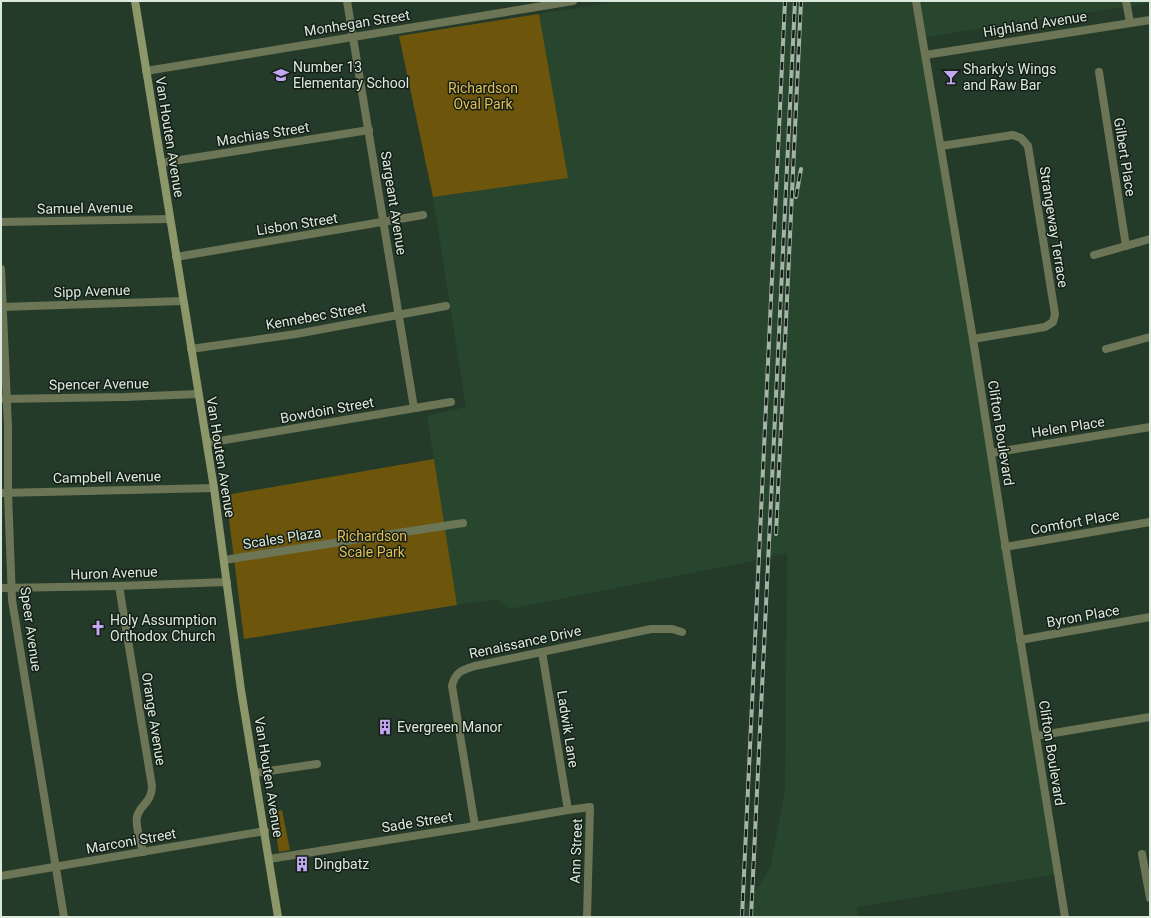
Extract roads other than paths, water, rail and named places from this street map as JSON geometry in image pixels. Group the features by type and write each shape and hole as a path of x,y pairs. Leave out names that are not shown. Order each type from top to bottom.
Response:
{"main road":[{"name":"Van Houten Avenue","path":"135,1 207,443 241,690 278,917"}],"street":[{"name":"Sargeant Avenue","path":"347,1 414,408"},
{"name":"Monhegan Street","path":"146,71 573,1"},
{"name":"Clifton Boulevard","path":"916,1 973,339 1065,917"},
{"path":"1126,1 1130,22"},
{"name":"Highland Avenue","path":"925,55 1150,20"},
{"name":"Gilbert Place","path":"1099,72 1126,246"},
{"name":"Machias Street","path":"161,163 368,130"},
{"name":"Strangeway Terrace","path":"941,146 1013,135 1022,138 1028,146 1055,314 1053,322 1046,327 973,339"},
{"name":"Lisbon Street","path":"176,257 384,223 423,215"},
{"name":"Samuel Avenue","path":"1,222 170,219"},
{"path":"1094,254 1150,240"},
{"name":"Speer Avenue","path":"1,269 3,399 8,427 4,493 12,600 64,917"},
{"name":"Sipp Avenue","path":"2,307 183,301"},
{"name":"Kennebec Street","path":"191,349 296,334 446,306"},
{"path":"1106,349 1150,337"},
{"name":"Spencer Avenue","path":"3,399 198,394"},
{"name":"Bowdoin Street","path":"207,443 451,402"},
{"name":"Helen Place","path":"991,453 1150,427"},
{"name":"Campbell Avenue","path":"4,493 214,488"},
{"name":"Comfort Place","path":"1005,547 1150,522"},
{"name":"Scales Plaza","path":"224,560 463,523"},
{"name":"Huron Avenue","path":"1,588 227,582"},
{"name":"Orange Avenue","path":"119,586 152,786 151,797 137,816 143,852"},
{"name":"Byron Place","path":"1020,640 1150,617"},
{"name":"Renaissance Drive","path":"475,826 452,686 456,674 463,670 651,629 672,629 682,632"},
{"name":"Ladwik Lane","path":"542,652 568,810"},
{"path":"1036,736 1150,717"},
{"path":"255,773 317,764"},
{"name":"Ann Street","path":"568,810 590,807 587,917"},
{"name":"Sade Street","path":"269,859 568,810"},
{"name":"Marconi Street","path":"1,876 265,831"},
{"path":"1142,854 1150,898"}],"railway":[{"path":"742,917 785,1"},
{"path":"751,917 795,1"},
{"path":"776,534 801,1"},
{"path":"796,197 801,169"}],"place":[{"name":"Number 13 Elementary School","path":"281,75"},
{"name":"Sharky's Wings and Raw Bar","path":"951,77"},
{"name":"Holy Assumption Orthodox Church","path":"98,628"},
{"name":"Evergreen Manor","path":"385,727"},
{"name":"Dingbatz","path":"302,864"}],"park label":[{"name":"Richardson Oval Park","path":"483,96"},
{"name":"Richardson Scale Park","path":"372,544"}]}
